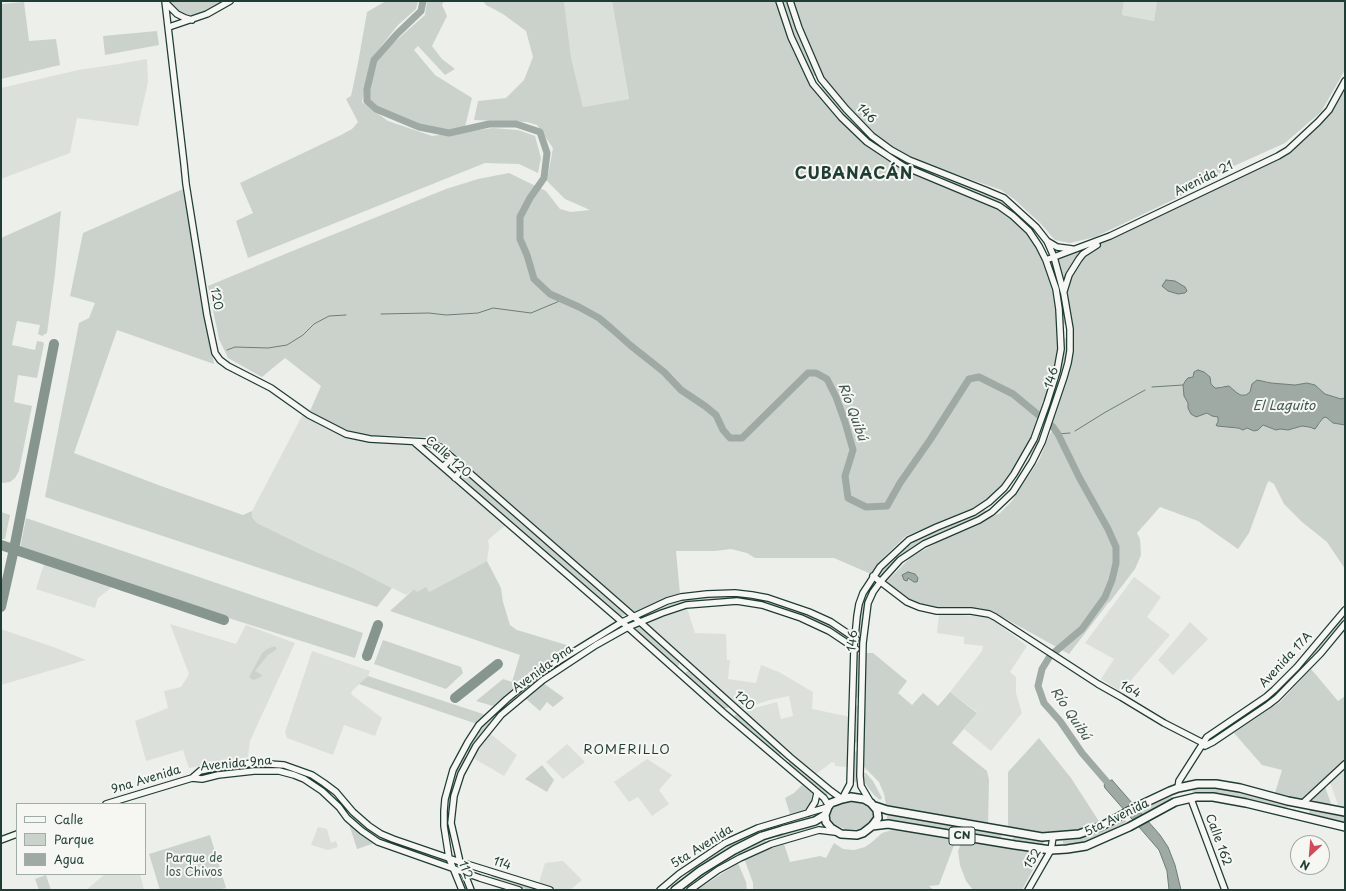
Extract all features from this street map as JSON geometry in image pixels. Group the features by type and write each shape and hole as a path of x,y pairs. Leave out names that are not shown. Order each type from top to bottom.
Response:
{"highway":[{"path":"1174,802 1177,795 1178,784"},
{"name":"5ta Avenida","path":"873,805 898,812 1042,837 1079,834 1102,826 1170,790 1178,784 1216,784 1240,788 1288,801 1305,802 1345,812"},
{"path":"1189,785 1191,798"},
{"name":"CN","path":"829,806 836,801 851,797 858,798 873,805"},
{"name":"5ta Avenida","path":"872,826 888,824 1051,850 1086,846 1129,827 1174,802 1191,798 1213,797 1287,811 1345,827"},
{"path":"1288,801 1290,805 1287,811 1295,811 1305,802"},
{"path":"872,826 878,818 878,814 873,805"},
{"path":"829,806 825,815 828,824 836,832"},
{"name":"5ta Avenida","path":"675,890 700,871 734,850 762,836 815,821 825,815"},
{"name":"5ta Avenida","path":"815,821 828,824"},
{"name":"CN","path":"836,832 847,835 857,835 868,830 872,826"}],"main road":[{"path":"169,27 207,14 229,1"},
{"name":"146","path":"779,1 791,37 813,84 841,117 867,142 903,166 999,206 1013,216 1029,231 1039,246 1046,260 1056,289 1058,302 1061,343 1057,371 1034,439 1014,474 1004,488 989,502 974,512 909,540 880,567 865,589 859,604 854,648 850,784 842,799"},
{"name":"146","path":"790,1 799,28 821,79 846,109 872,136 891,150 909,160 1004,198 1036,226 1047,241 1054,257 1064,294 1070,329 1070,351 1055,405 1042,442 1032,462 1013,492 1002,504 979,520 942,536 913,551 900,560 881,581 873,592 868,603 863,653 860,776 861,786 873,805"},
{"path":"165,2 177,14 192,20"},
{"name":"120","path":"165,2 186,184 207,316 215,353 220,360 228,366 271,388 309,415 346,434 370,439 414,442"},
{"name":"Avenida 21","path":"1046,260 1074,249 1093,244 1278,156 1288,150 1329,110 1345,81"},
{"path":"867,142 872,136"},
{"path":"1029,231 1036,226"},
{"path":"1064,294 1066,280 1079,259 1087,251 1110,236"},
{"path":"1047,241 1057,247 1074,249"},
{"name":"Calle 120","path":"414,442 425,442 440,447 634,617"},
{"name":"Calle 120","path":"414,442 628,627"},
{"path":"443,467 452,458"},
{"path":"455,478 463,468"},
{"name":"164","path":"873,576 907,602 919,607 937,611 971,611 989,614 995,617 1098,684 1204,745"},
{"name":"Avenida 9na","path":"192,778 200,771 214,768 254,763 284,765 312,775 324,783 336,792 353,812 381,834 449,858 444,826 444,811 449,782 453,770 468,742 493,711 536,675 622,622 681,597 707,594 752,595 775,600 809,612 831,622 864,643"},
{"name":"Avenida 9na","path":"464,872 460,862 451,823 456,786 476,746 487,731 502,715 543,680 596,645 628,627 686,605 737,601 751,602 780,610 801,618 829,631 863,653"},
{"name":"Avenida 17A","path":"1178,784 1204,745 1207,737 1274,690 1310,652 1345,610"},
{"name":"120","path":"634,617 790,757 842,799"},
{"name":"Avenida 17A","path":"1204,745 1277,698 1321,653 1345,624"},
{"name":"120","path":"628,627 724,714 824,798 829,806"},
{"path":"493,711 502,715"},
{"path":"1305,802 1345,764"},
{"name":"Avenida 9na","path":"192,778 202,779 218,775 254,771 280,771 294,775 304,779 322,791 339,807 347,818 378,842 464,872"},
{"name":"9na Avenida","path":"109,803 192,778"},
{"path":"808,813 815,802 817,793"},
{"name":"Calle 162","path":"1191,798 1225,890"},
{"name":"5ta Avenida","path":"660,890 679,874 725,843 758,828 829,806"},
{"path":"690,890 718,870 771,844 819,830 836,832"},
{"path":"1,840 16,834"},
{"name":"152","path":"1028,890 1051,850 1052,837"},
{"name":"114","path":"449,858 550,890"},
{"name":"112","path":"449,858 462,890"},
{"name":"114","path":"464,872 520,890"},
{"name":"112","path":"464,872 471,890"}],"shaded area":[{"path":"564,1 612,1 629,99 583,107 571,57"},
{"path":"1124,1 1157,1 1154,21 1122,15"},
{"path":"147,59 148,82 138,126 77,118 70,153 1,179 1,88 78,70"},
{"path":"304,412 346,434 414,442 508,523 488,540 489,547 487,561 429,592 416,592 414,589 406,595 349,566 314,551 257,523 252,517 252,511"},
{"path":"45,561 116,584 98,598 95,608 36,589"},
{"path":"1134,577 1161,597 1147,617 1170,635 1121,692 1101,679 1114,659 1085,643"},
{"path":"686,605 695,633 726,634 727,660 730,660 728,679 756,683 761,665 779,672 813,692 812,709 851,717 851,748 847,767 835,766 835,763 832,762 816,774 744,711 777,702 781,719 793,716 789,696 738,710 640,622"},
{"path":"939,613 992,619 1027,646 1010,672 1016,677 1016,693 1022,713 991,751 964,729 977,712 950,692 982,651 983,646 964,644 964,637 937,633"},
{"path":"1190,622 1208,639 1173,675 1158,660"},
{"path":"170,624 236,644 246,625 295,643 250,741 248,757 189,768 183,750 146,761 135,721 168,708 164,691 181,687 189,674"},
{"path":"1,629 56,648 86,660 1,685"},
{"path":"312,651 370,671 368,676 352,691 351,694 382,718 375,736 344,725 333,755 287,738 285,732"},
{"path":"487,731 517,755 504,776 470,756"},
{"path":"567,744 585,762 563,779 546,762"},
{"path":"647,759 672,775 659,790 669,804 652,816 638,797 629,802 614,782"},
{"path":"1345,769 1345,807 1338,805 1330,782"},
{"path":"318,827 327,829 331,843 336,841 338,847 328,850 311,845"},
{"path":"563,861 582,880 570,890 550,890 538,886 545,863"},
{"path":"104,875 140,875 144,890 86,890"}],"green space":[{"path":"169,1 221,1 218,5 198,16 193,17 180,13 173,8"},
{"path":"386,1 418,1 416,9 398,25 371,59 362,102 388,121 432,136 493,128 518,130 535,136 541,158 538,173 519,164 485,163 248,258 236,221 253,213 240,183 341,135 352,129 358,122 346,99 351,96 367,12"},
{"path":"427,1 444,1 442,5 447,16 432,46 442,59 455,69 445,75 418,46 414,50 435,75 472,98 465,127 449,133 419,127 376,109 367,101 367,89 374,60 425,15"},
{"path":"483,1 564,1 571,57 583,107 629,99 612,1 779,1 791,37 813,84 841,117 887,156 999,206 1013,216 1039,246 1056,289 1061,349 1034,439 1004,488 974,512 971,509 906,536 886,555 871,574 834,558 755,558 747,553 731,549 715,551 676,551 680,594 635,613 442,443 426,437 371,435 347,430 310,411 321,386 285,358 262,377 228,358 219,339 208,286 290,252 446,189 478,179 509,173 546,191 560,209 571,212 590,210 565,199 547,181 553,148 537,125 527,122 474,120 478,101 506,98 524,80 533,57 526,31 503,14 486,5"},
{"path":"782,1 786,1 794,24 816,74 815,76 812,75 794,35"},
{"path":"793,1 1124,1 1122,15 1154,21 1157,1 1345,1 1345,70 1321,112 1285,143 1234,166 1177,198 1095,237 1070,243 1055,240 1041,224 1014,199 1001,190 912,159 875,136 847,108 822,78 801,28"},
{"path":"24,2 29,41 56,39 60,65 1,79 1,4"},
{"path":"157,31 159,45 105,55 103,36"},
{"name":"El Laguito","path":"1345,81 1345,398 1341,399 1325,394 1315,385 1307,383 1295,385 1265,381 1252,384 1250,392 1246,395 1237,393 1222,386 1215,388 1211,384 1210,377 1194,376 1186,380 1183,385 1184,396 1188,403 1188,408 1201,415 1207,413 1218,417 1218,422 1224,426 1238,428 1240,430 1247,428 1254,431 1258,430 1263,425 1276,430 1288,430 1302,426 1312,429 1320,424 1323,418 1326,417 1333,423 1345,425 1345,569 1327,542 1302,522 1284,504 1274,484 1269,481 1249,533 1238,549 1198,521 1160,507 1137,533 1140,539 1141,555 1135,569 1069,654 999,615 979,608 941,608 909,601 885,583 912,556 961,530 978,524 1000,513 1012,501 1039,460 1050,434 1055,427 1049,422 1064,377 1070,329 1054,257 1093,244 1288,150 1318,122"},
{"path":"822,86 826,88 844,111 867,132 867,135 864,135 842,115 821,88"},
{"path":"874,142 935,173 934,175 930,175 902,162 873,144"},
{"path":"944,177 1000,199 1007,203 1030,224 1030,226 1028,227 998,202 944,180"},
{"path":"183,189 214,364 117,330 74,453 243,515 252,511 252,517 257,523 392,588 377,607 45,497 79,323 89,318 95,303 70,296 83,233"},
{"path":"61,211 55,274 47,333 42,336 38,334 40,325 17,321 12,345 35,350 37,341 43,342 44,344 37,378 18,375 14,402 32,406 19,471 15,478 10,482 3,483 1,482 1,238"},
{"path":"1053,268 1061,294 1066,321 1065,325 1062,322 1052,270"},
{"path":"1063,339 1067,339 1067,352 1064,368 1039,442 1031,456 1029,454 1038,437 1056,384 1062,358"},
{"path":"464,474 468,475 624,612 625,615 618,615 462,479"},
{"path":"983,509 986,511 985,513 978,517 941,532 911,548 896,560 880,577 878,576 882,568 893,558 920,538"},
{"path":"1,512 10,515 5,539 1,539"},
{"path":"26,518 363,633 355,658 162,597 20,548"},
{"path":"487,561 501,588 503,602 510,625 517,630 570,646 493,706 476,701 503,679 512,682 520,655 390,611 414,589 417,592 426,587 429,592"},
{"path":"872,582 875,584 865,604 861,637 858,635 862,601 870,583"},
{"path":"717,596 747,598 744,600 716,599 685,602 642,618 644,615 681,600"},
{"path":"757,599 812,616 850,637 850,640 847,640 828,627 793,611 757,601"},
{"path":"1345,613 1345,620 1319,651 1269,702 1212,740 1210,738 1268,698"},
{"path":"620,626 620,628 544,676 541,675"},
{"path":"637,627 641,627 679,661 679,665 674,665 636,631"},
{"path":"383,640 461,667 463,673 446,689 374,664"},
{"path":"275,646 277,649 268,655 255,671 262,675 261,677 253,680 249,677 262,653"},
{"path":"857,653 860,657 859,697 856,698 854,697"},
{"path":"863,653 873,653 907,681 898,693 912,705 923,693 938,706 950,692 977,713 952,743 987,771 989,780 988,827 887,810 884,794 879,782 860,763"},
{"path":"1311,669 1338,701 1345,696 1345,759 1300,801 1275,793 1282,770 1262,765 1234,733 1280,702"},
{"path":"689,671 728,705 728,708 724,708 685,675 686,672"},
{"path":"368,676 486,715 477,724 359,684"},
{"path":"535,678 537,678 538,681 501,712 498,712 498,710"},
{"path":"543,683 564,698 553,707 547,702 540,711 525,698"},
{"path":"855,704 858,707 857,741 854,743"},
{"path":"494,715 495,718 470,752 467,751 467,748 480,730"},
{"path":"735,715 739,715 782,752 782,754 778,755 734,718"},
{"path":"1039,738 1071,778 1102,826 1065,836 1008,830 1008,772"},
{"path":"857,751 857,782 852,782 853,752"},
{"path":"463,756 466,758 459,770 455,782 448,820 449,793 456,769"},
{"path":"792,761 827,791 827,795 825,796 788,765 787,763"},
{"path":"257,765 286,768 311,777 331,791 331,793 313,782 258,769"},
{"path":"542,765 554,780 547,792 525,779"},
{"path":"250,766 249,769 202,775 203,772"},
{"path":"864,773 866,773 873,781 882,798 880,800 866,785 863,777"},
{"path":"802,785 812,793 811,802 807,808 802,811 790,814 785,798 794,793"},
{"path":"1214,786 1284,802 1288,804 1288,807 1284,809 1216,793 1196,794 1192,791 1195,787"},
{"path":"1325,787 1332,806 1313,800 1314,797"},
{"path":"1169,794 1173,798 1170,801 1142,814 1139,811"},
{"path":"849,801 864,802 874,810 875,819 866,827 860,829 845,829 835,825 830,818 830,811 833,807 840,803"},
{"path":"1310,809 1345,816 1345,823 1311,815 1309,813"},
{"path":"817,814 819,815 817,817 767,831 764,830 783,822"},
{"path":"889,815 999,832 1002,836 998,839 889,822 887,820 887,816"},
{"path":"347,818 378,842 357,849"},
{"path":"1123,818 1127,822 1107,833 1084,842 1067,845 1063,843 1063,840 1065,839 1082,837"},
{"path":"817,825 821,827 778,839 777,837 781,834"},
{"path":"892,830 956,840 939,885 929,886 934,890 753,890 753,883 744,858 784,844 790,862 820,856 826,858 834,843 843,849 854,850 865,847 882,833"},
{"path":"754,832 756,833 755,835 732,846 690,873 687,872 720,849"},
{"name":"Parque de los Chivos","path":"210,835 226,888 218,890 160,890 149,854"},
{"path":"1016,836 1042,839 1044,843 1041,845 1016,842 1013,838"},
{"path":"382,838 445,859 446,862 384,841"},
{"path":"764,840 766,841 765,844 731,859 700,879 697,878 730,856"},
{"path":"962,841 1032,852 1036,864 1022,890 973,890 966,881 960,865 958,851"},
{"path":"738,863 746,882 747,890 697,890"},
{"path":"46,875 51,890 39,890 35,879"},
{"path":"492,876 540,890 529,890 492,878"}],"water":[{"path":"1166,280 1175,281 1185,287 1187,291 1185,293 1178,294 1168,291 1162,286"},
{"name":"El Laguito","path":"1198,370 1204,372 1210,377 1211,384 1215,388 1229,386 1241,395 1246,395 1250,392 1252,384 1257,380 1271,383 1295,385 1307,383 1315,385 1325,394 1341,399 1345,398 1345,425 1333,423 1326,417 1323,418 1315,429 1302,426 1288,430 1276,430 1263,425 1258,430 1254,431 1247,428 1243,430 1238,428 1217,426 1218,417 1207,413 1196,417 1191,414 1188,408 1188,403 1184,396 1183,385 1188,378 1193,377 1194,372"},
{"path":"908,572 915,574 918,578 917,582 914,582 908,578 907,581 904,580 902,575"},
{"path":"1112,780 1160,835 1168,847 1175,865 1181,890 1169,890 1167,871 1159,850 1105,788 1104,785"}],"waterway":[{"name":"Río Quibú","path":"423,1 421,11 397,34 374,60 367,89 367,101 376,109 419,127 449,133 489,124 516,124 540,132 547,153 544,178 530,198 520,217 520,239 527,255 534,279 550,294 599,318 664,372 681,390 716,415 723,430 730,438 742,438 808,373 816,373 827,379 836,397 853,450 845,476 848,498 866,507 887,506 900,483 930,440 969,379 979,377 1013,394 1053,427 1108,529 1116,547 1116,563 1112,580 1105,597 1082,629 1050,656 1042,669 1038,686 1044,703 1060,721 1082,753 1113,789"},
{"path":"381,314 429,313 446,315 478,313 493,308 531,313 562,300"},
{"path":"227,350 235,347 268,348 287,345 303,335 314,324 329,316 346,315"},
{"path":"1152,387 1183,385"},
{"path":"1075,431 1145,390"},
{"path":"1058,434 1070,433"}],"taxiway":[{"path":"1,607 14,549 54,344"},
{"path":"1,545 224,620"},
{"path":"367,656 378,625"},
{"path":"455,698 498,664"}],"district":[{"name":"CUBANACÁN","path":"854,175"},
{"name":"ROMERILLO","path":"627,750"}]}
